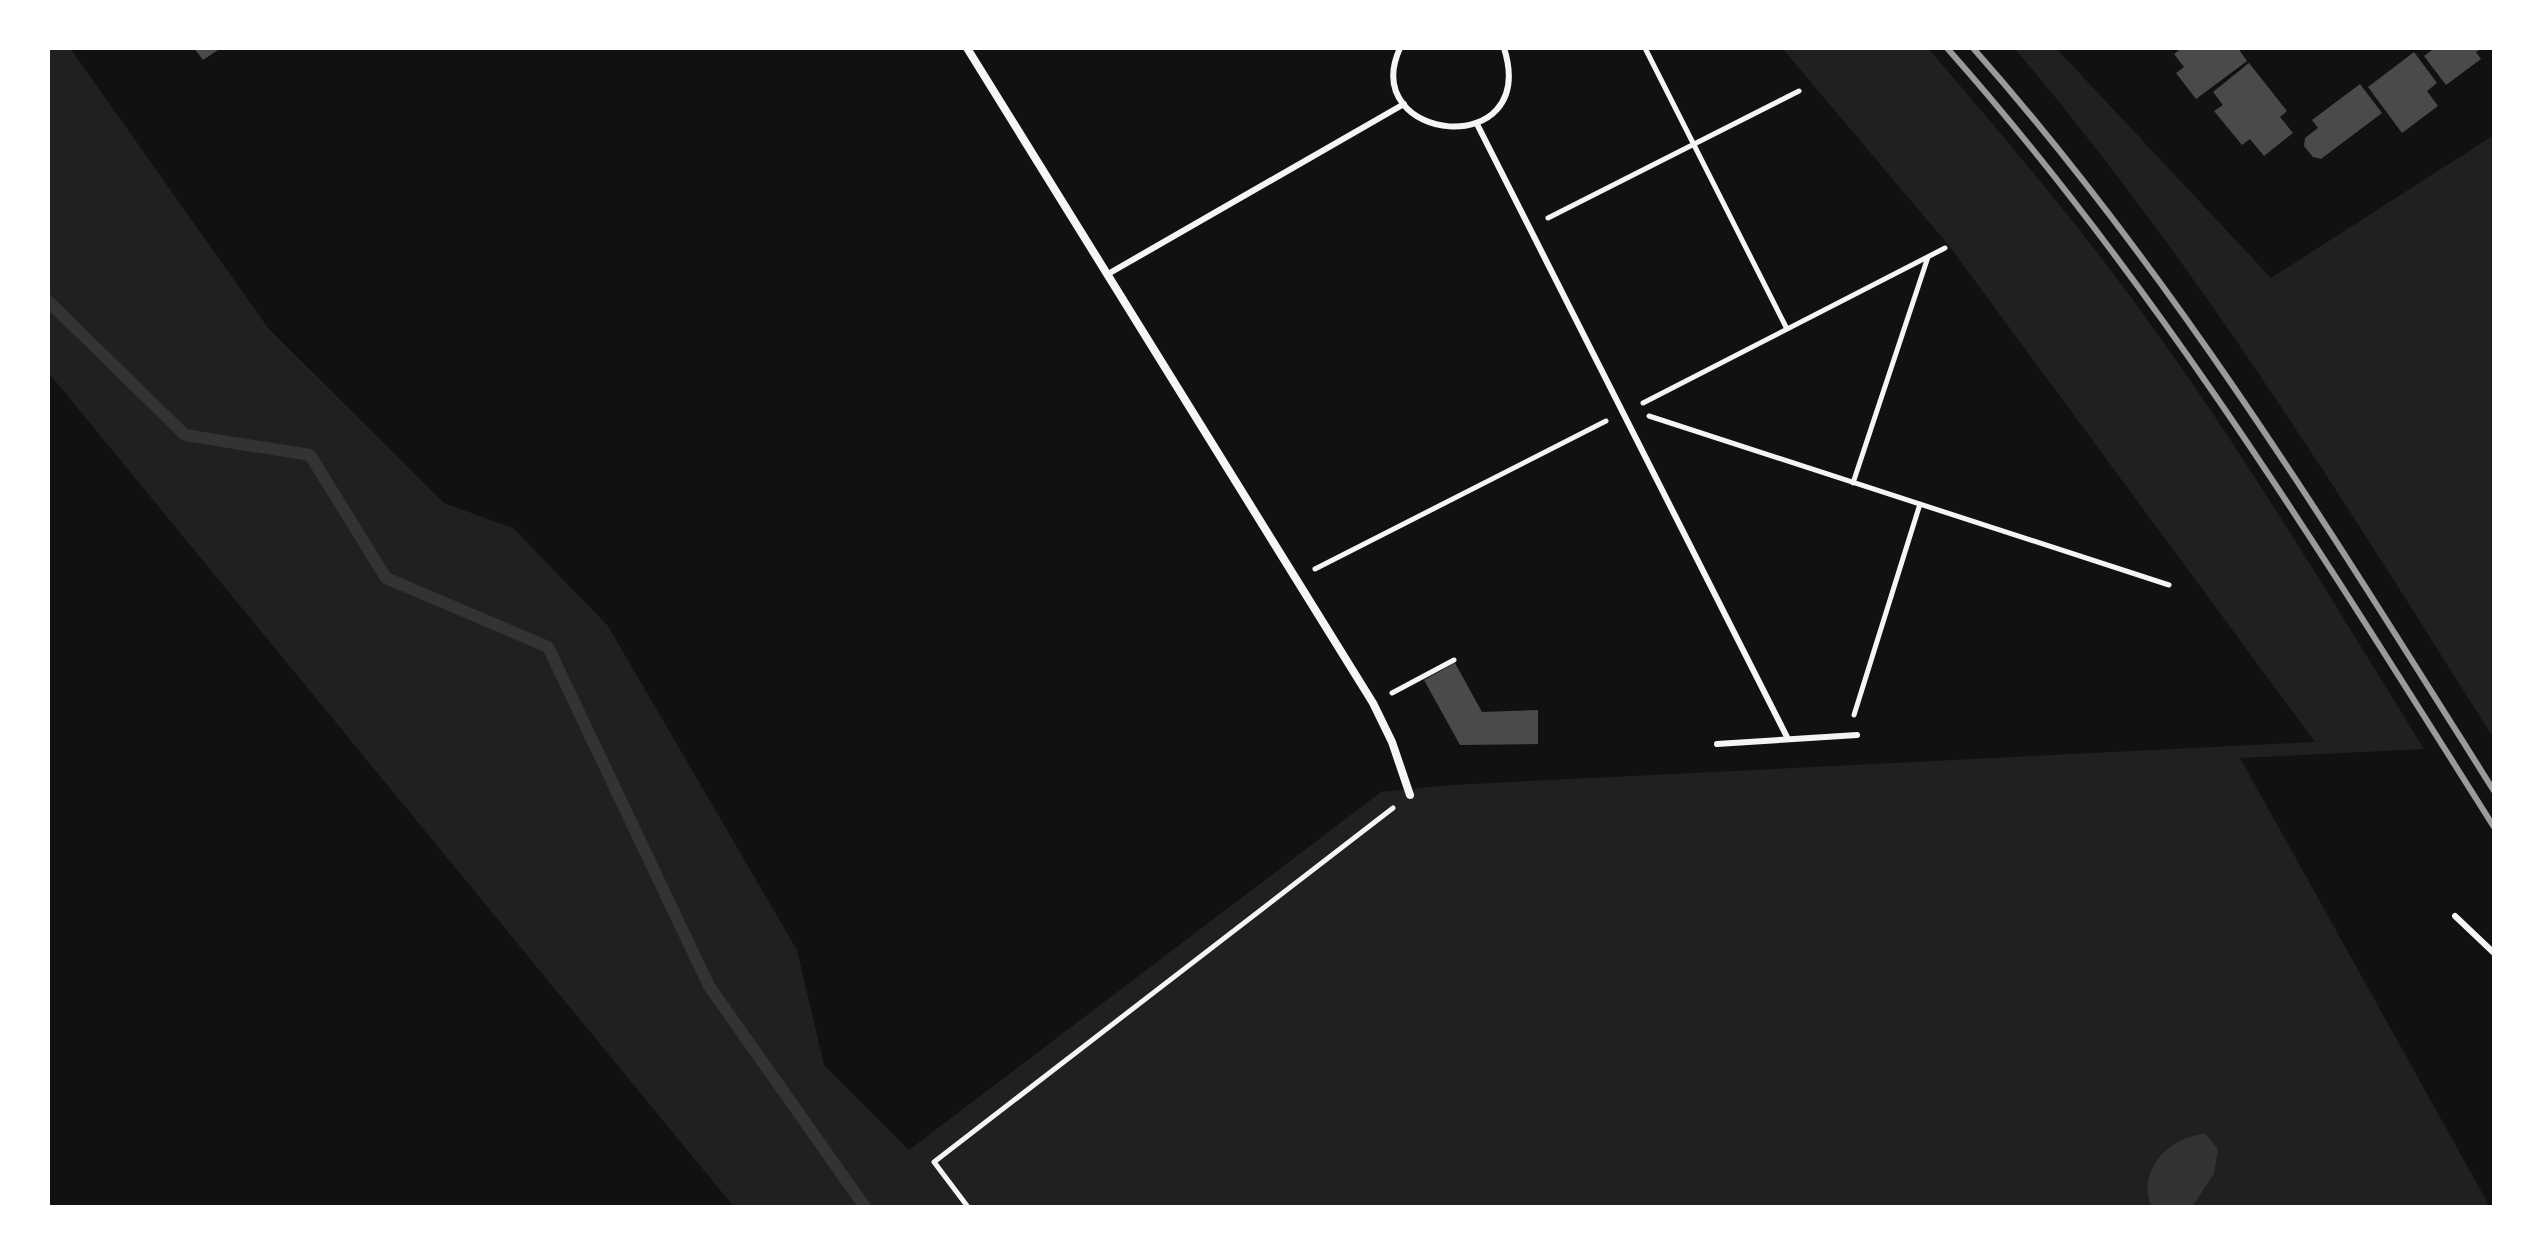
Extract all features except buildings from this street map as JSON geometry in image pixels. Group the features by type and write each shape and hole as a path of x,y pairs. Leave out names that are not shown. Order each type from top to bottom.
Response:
{"street":[{"path":"967,48 1373,703 1392,742 1410,795"}],"lane":[{"path":"1400,48 1395,69 1404,104 1429,125 1461,129 1477,124 1492,113 1506,91 1509,64 1504,48"},
{"path":"1108,274 1404,104"},
{"path":"1477,124 1788,739"},
{"path":"1717,744 1857,735"},
{"path":"2455,916 2494,953"}],"path":[{"path":"1645,48 1787,329"},
{"path":"1529,228 1799,91"},
{"path":"1853,483 1928,257"},
{"path":"1644,415 2169,585"},
{"path":"1848,735 1920,504"},
{"path":"1373,703 1454,660"},
{"path":"968,1207 934,1162 1410,795"}],"shaded area":[{"path":"48,48 70,48 268,328 444,503 513,528 608,626 797,950 824,1065 909,1150 1381,792 1451,785 2315,742 1950,247 1782,48 1928,48 2069,217 2186,374 2256,479 2424,749 2240,758 2490,1207 2192,1207 2214,1174 2218,1149 2149,1202 2151,1207 734,1207 48,372"},
{"path":"2014,48 2056,48 2271,278 2494,135 2494,739 2324,472 2207,298 2081,130"},
{"path":"2205,1134 2218,1149 2214,1174 2192,1207 2151,1207 2148,1180 2159,1157 2179,1141"}],"waterway":[{"path":"48,301 185,435 310,455 386,578 548,647 709,986 865,1207"}],"railway":[{"path":"1947,48 2098,233 2168,329 2302,525 2494,827"},
{"path":"1973,48 2117,224 2184,315 2311,503 2494,791"}]}
